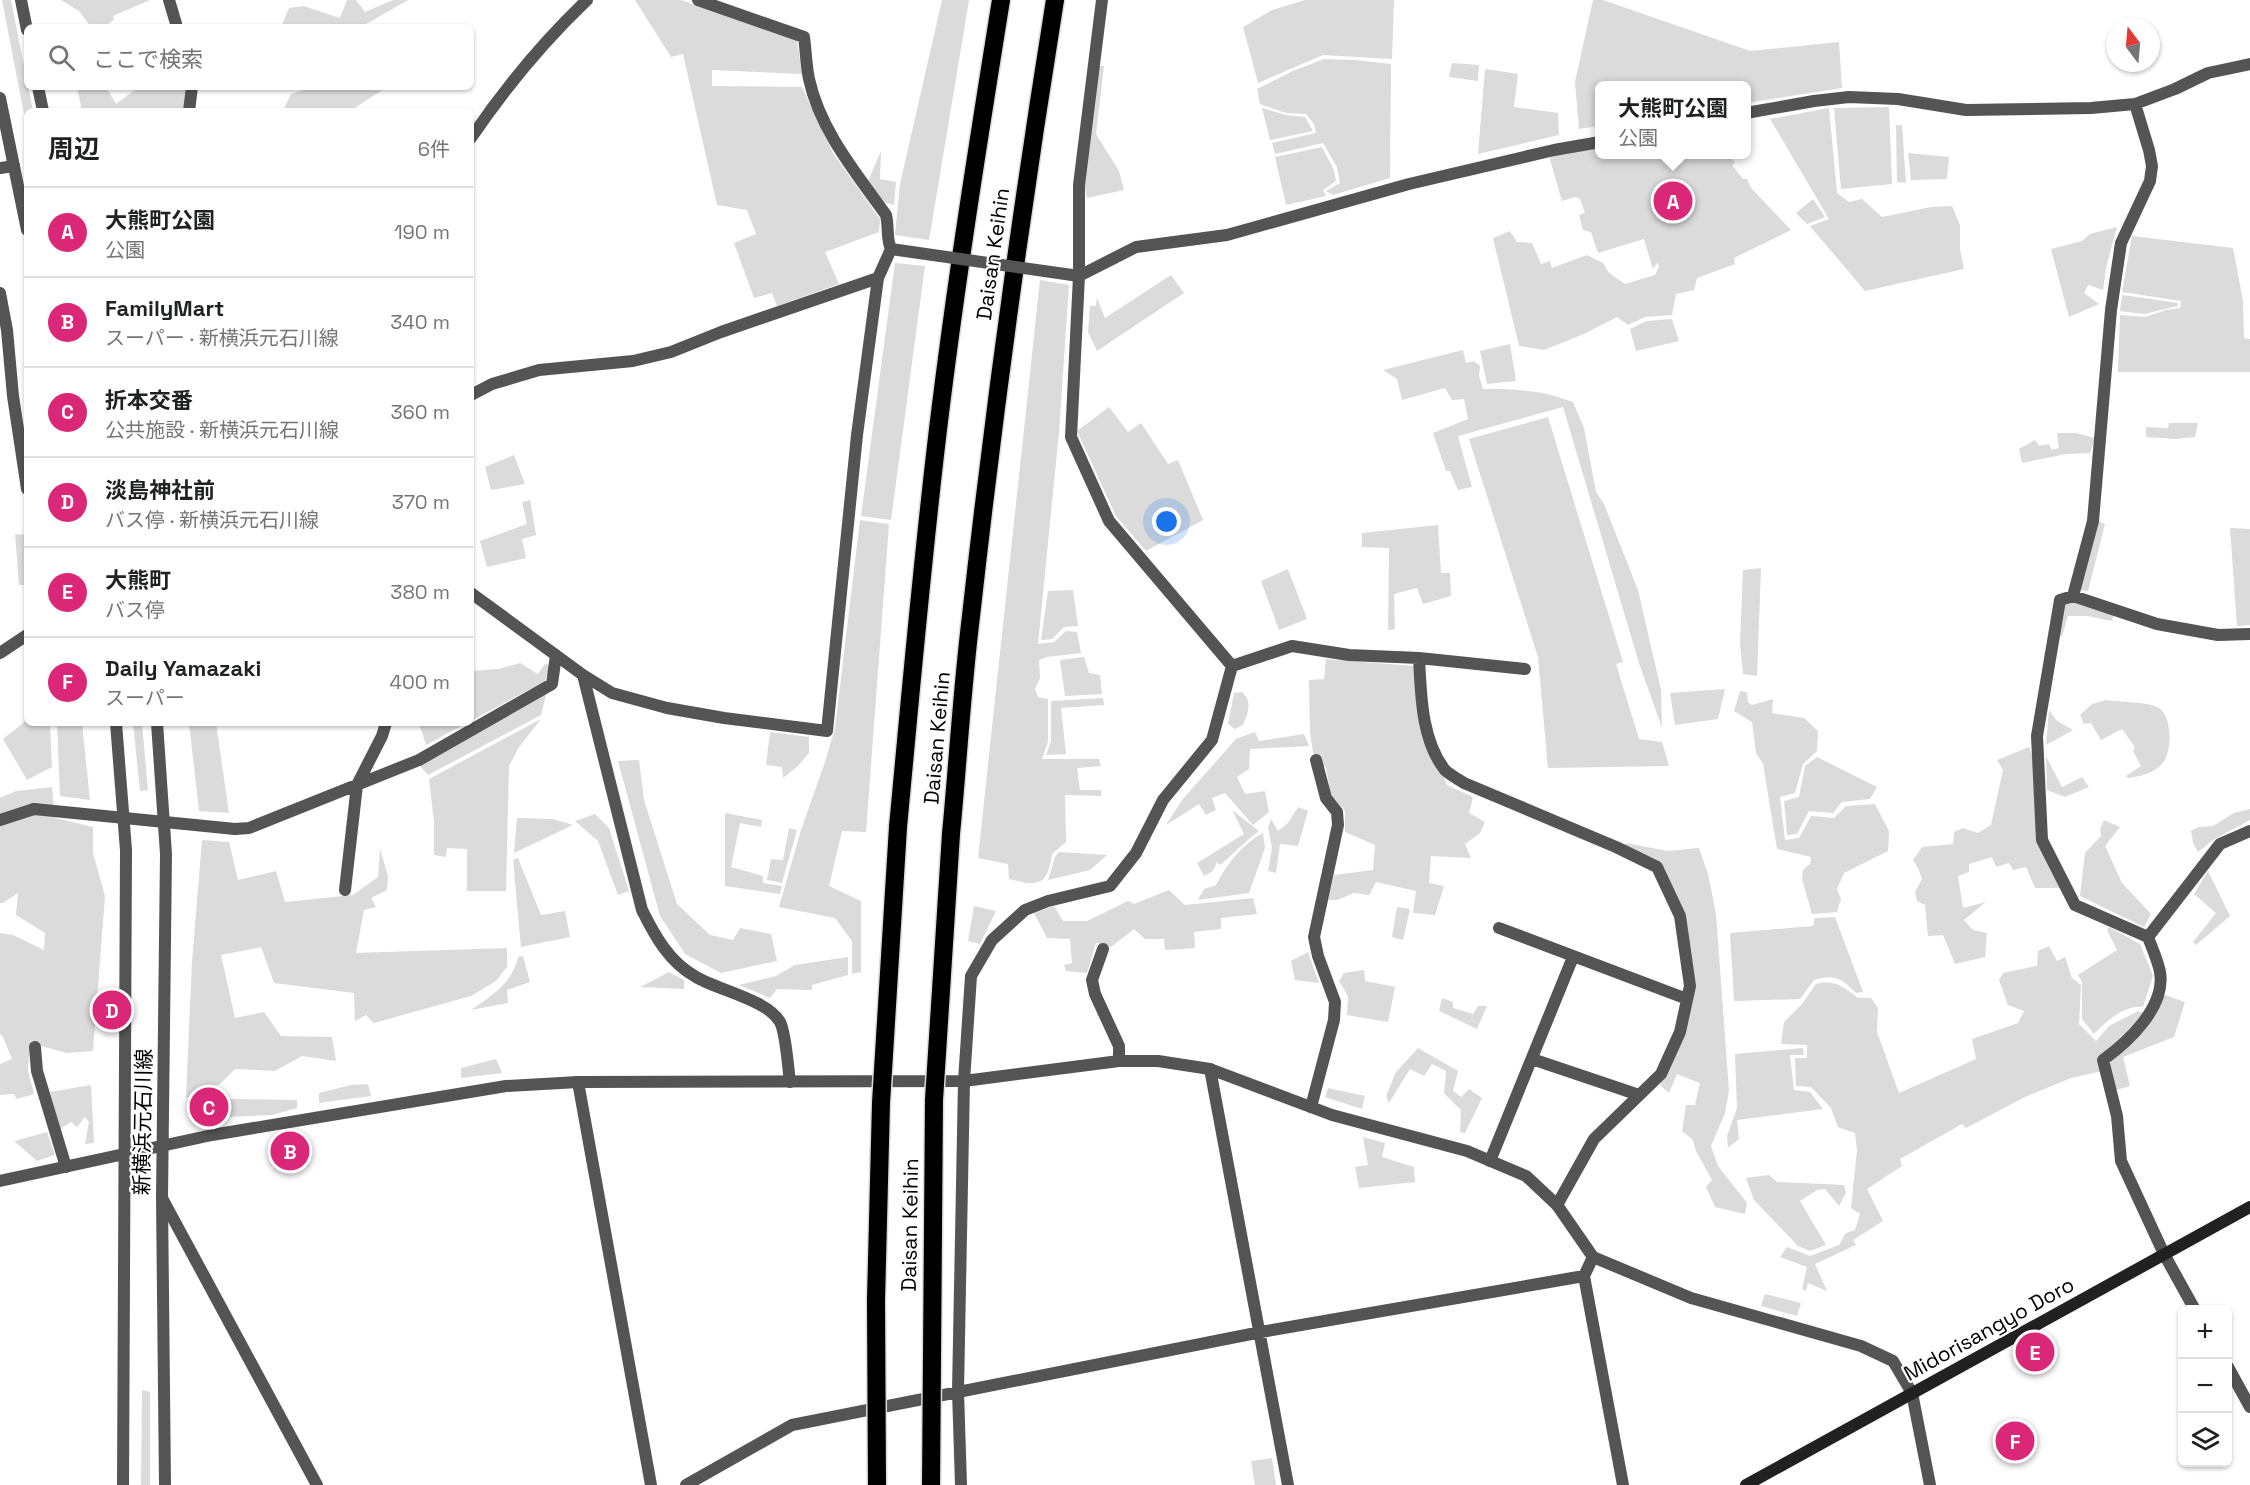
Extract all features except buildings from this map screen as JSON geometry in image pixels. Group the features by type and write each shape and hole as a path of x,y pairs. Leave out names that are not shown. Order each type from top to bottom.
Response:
{"highway":[{"name":"Daisan Keihin","path":"877,1485 876,1300 881,1103 898,827 917,618 940,413 969,196 1001,0"},
{"name":"Daisan Keihin","path":"930,1485 934,1100 951,834 970,619 993,419 1023,203 1055,0"},
{"path":"867,1485 876,1300"}],"main road":[{"name":"Midorisangyo Doro","path":"1746,1485 2250,1207"}],"street":[{"path":"21,0 26,24"},
{"path":"169,0 176,24"},
{"path":"474,134 532,56 587,0"},
{"path":"698,0 804,37 808,78 819,110 842,154 886,215 887,241 891,249"},
{"path":"1102,0 1079,185 1079,276 1071,437 1109,521 1232,666"},
{"path":"1751,112 1849,97 1898,99 1966,110 2091,108 2135,104 2208,73 2250,64"},
{"path":"39,90 42,108"},
{"path":"189,108 192,90"},
{"path":"0,98 24,215"},
{"path":"2073,596 2094,521 2111,310 2121,243 2150,181 2152,166 2135,104"},
{"path":"891,249 1079,276 1136,247 1227,235 1409,184 1595,143"},
{"path":"0,168 14,166"},
{"path":"474,595 583,675 612,693 667,708 827,731 857,435 878,278 891,249"},
{"path":"474,393 492,384 539,370 633,360 672,352 722,332 878,278"},
{"path":"0,293 7,330 13,396 24,469"},
{"path":"2192,1305 2164,1254 2121,1161 2117,1116 2103,1060 2132,1036 2150,1013 2159,988 2160,973 2148,936 2075,905 2042,840 2037,736 2060,600 2073,596 2157,624 2218,635 2250,634"},
{"path":"0,653 24,637"},
{"path":"1232,666 1292,646 1349,655 1419,658 1525,669"},
{"path":"0,820 34,809 235,829 249,828 419,760 552,684 556,655"},
{"path":"1419,658 1423,717 1434,750 1445,770 1464,783 1616,847 1657,867 1680,916 1690,986 1680,1032 1661,1074 1594,1139 1557,1205"},
{"path":"961,1485 958,1391 964,1082 972,976 992,940 1025,910 1048,901 1110,886 1136,853 1163,800 1212,740 1232,666"},
{"path":"583,675 642,910 655,937 672,959 695,977 770,1010 781,1023 790,1082"},
{"name":"新横浜元石川線","path":"116,726 126,850 123,1485"},
{"name":"新横浜元石川線","path":"157,726 166,854 162,1198 165,1485"},
{"path":"345,890 357,785 385,726"},
{"path":"1311,1107 1334,1020 1335,1002 1318,956 1314,937 1338,825 1337,813 1326,798 1316,760"},
{"path":"2148,936 2220,844 2250,831"},
{"path":"1499,928 1687,999"},
{"path":"1103,949 1092,980 1095,994 1119,1046 1119,1061"},
{"path":"1490,1161 1573,957"},
{"path":"35,1047 37,1071 66,1167"},
{"path":"1532,1059 1639,1095"},
{"path":"0,1181 212,1135 506,1086 578,1082 964,1082 1119,1061 1158,1061 1210,1069 1332,1115 1467,1150 1526,1176 1557,1205 1593,1257 1691,1298 1861,1346 1893,1361 1912,1394 1930,1485"},
{"path":"1210,1069 1288,1485"},
{"path":"578,1082 651,1485"},
{"path":"162,1198 317,1485"},
{"path":"1593,1257 1584,1276 1623,1485"},
{"path":"686,1485 792,1425 1261,1332 1584,1276"},
{"path":"2232,1374 2250,1407"}],"shaded area":[{"path":"2,0 11,0 24,66 24,90 29,90 32,108 24,108 24,114"},
{"path":"61,0 150,0 113,16 114,20 108,24 89,24 79,11"},
{"path":"347,0 356,0 365,12 393,0 408,0 366,24 282,24 289,8 304,6 340,18"},
{"path":"635,0 681,0 797,40 802,74 712,70 712,86 802,87 833,153 880,219 879,232 825,252 839,284 777,306 772,293 754,298 734,243 756,234 747,210 717,205 683,54 671,57"},
{"path":"942,0 969,0 929,240 895,235 900,184"},
{"path":"1305,0 1394,0 1392,59 1323,55 1258,83 1243,27 1272,10"},
{"path":"1593,0 1603,0 1750,51 1839,42 1842,88 1751,102 1751,81 1595,81 1595,127 1579,129 1575,82"},
{"path":"1324,59 1391,64 1390,178 1333,195 1326,191 1340,183 1337,167 1323,143 1275,154 1272,143 1316,133 1314,124 1306,114 1286,113 1260,104 1257,89"},
{"path":"1452,63 1479,65 1478,81 1449,77"},
{"path":"1097,66 1104,66 1096,134 1119,171 1124,190 1087,198 1084,183"},
{"path":"1485,69 1518,74 1514,107 1558,113 1559,135 1478,154"},
{"path":"78,90 108,90 116,104 135,90 188,90 184,108 81,108"},
{"path":"304,90 382,90 355,108 284,108 291,94"},
{"path":"1889,107 1892,184 1841,189 1834,108"},
{"path":"1262,108 1286,115 1305,117 1313,131 1270,140"},
{"path":"1829,108 1837,193 1849,202 1862,199 1882,217 1931,207 1952,206 1960,225 1960,249 1964,269 1865,291 1810,226 1829,219 1770,119"},
{"path":"1896,125 1902,125 1906,183 1897,182"},
{"path":"1322,147 1334,170 1336,181 1323,190 1326,196 1286,205 1275,157"},
{"path":"1595,147 1595,159 1732,159 1735,163 1732,165 1743,179 1747,179 1751,188 1791,230 1734,258 1735,264 1697,278 1694,290 1676,294 1672,315 1645,317 1628,325 1617,317 1584,334 1544,350 1519,346 1493,238 1510,231 1517,242 1532,243 1541,264 1550,261 1552,268 1587,255 1603,263 1609,273 1625,284 1655,275 1659,267 1657,263 1653,269 1644,239 1598,253 1591,232 1583,230 1579,215 1585,213 1580,199 1575,197 1562,201 1549,156"},
{"path":"881,151 880,179 896,182 894,205 883,202 868,181"},
{"path":"1908,153 1949,157 1947,179 1911,180"},
{"path":"1813,199 1825,217 1807,224 1796,213"},
{"path":"2117,227 2106,268 2103,290 2088,285 2084,293 2099,304 2069,317 2051,249 2082,241 2090,234"},
{"path":"2132,236 2233,248 2243,301 2244,338 2250,339 2250,372 2118,372 2120,315 2145,317 2180,308 2181,301 2122,292"},
{"path":"895,263 925,266 891,520 861,516"},
{"path":"1171,275 1184,293 1097,351 1088,332 1090,306 1096,306 1097,298 1105,318"},
{"path":"1040,280 1069,285 1059,432 1038,644 1054,642 1066,631 1077,632 1081,653 1039,660 1040,678 1035,689 1038,697 1048,699 1048,742 1042,759 1099,759 1101,766 1077,768 1080,790 1101,790 1101,796 1065,795 1066,842 1052,854 1044,878 1040,882 1027,883 1009,879 1008,864 978,858"},
{"path":"2122,295 2178,303 2178,306 2144,314 2120,311"},
{"path":"1672,319 1679,341 1636,351 1630,329 1647,321"},
{"path":"1510,344 1516,381 1487,384 1480,351"},
{"path":"1463,350 1466,363 1474,361 1480,366 1479,376 1483,389 1529,391 1573,402 1584,428 1596,492 1604,504 1638,590 1661,690 1662,728 1639,663 1563,407 1458,436 1472,487 1458,490 1450,471 1446,471 1433,433 1468,419 1464,399 1452,400 1445,388 1402,400 1397,379 1383,370"},
{"path":"1109,407 1128,432 1141,423 1168,464 1178,460 1203,520 1146,551 1116,516 1077,431"},
{"path":"1548,417 1623,662 1616,664 1639,739 1662,742 1669,766 1548,768 1538,657 1469,439"},
{"path":"2169,423 2198,423 2195,437 2175,439 2146,437 2146,427 2168,428"},
{"path":"2057,433 2076,433 2095,438 2090,453 2066,454 2022,463 2019,449 2035,440 2039,446 2049,444 2052,450 2059,448"},
{"path":"514,455 525,484 491,490 485,467"},
{"path":"530,500 536,535 522,539 526,558 487,567 480,541 527,524 522,502"},
{"path":"860,520 889,524 866,832 842,831 829,886 861,901 861,972 852,974 852,941 835,918 779,907 801,830 835,728"},
{"path":"2097,521 2105,524 2088,591 2078,590"},
{"path":"1438,525 1441,573 1450,573 1451,596 1423,604 1417,588 1394,594 1395,629 1388,630 1389,548 1362,547 1362,533"},
{"path":"2230,528 2250,529 2250,625 2237,626"},
{"path":"15,534 24,535 24,585 19,585"},
{"path":"1761,568 1757,676 1743,674 1740,642 1743,570"},
{"path":"1288,569 1307,619 1279,630 1261,581"},
{"path":"1073,590 1078,626 1064,627 1052,639 1041,640 1048,591"},
{"path":"2065,600 2114,616 2111,621 2088,616 2068,616 2062,636 2058,636"},
{"path":"1084,657 1089,673 1100,675 1102,694 1065,696 1060,660"},
{"path":"1326,659 1414,666 1419,719 1447,785 1473,797 1469,813 1485,822 1480,833 1465,844 1471,858 1431,856 1429,883 1444,886 1435,915 1413,913 1416,891 1376,882 1369,895 1354,893 1337,900 1328,900 1334,875 1373,870 1375,845 1345,832 1345,811 1331,795 1326,768 1313,753 1310,732 1309,680 1324,679"},
{"path":"520,663 538,674 545,664 550,665 545,681 474,719 474,671 499,669"},
{"path":"1725,689 1718,719 1675,725 1670,693"},
{"path":"547,691 541,715 428,775 419,765"},
{"path":"1740,691 1747,692 1748,702 1752,705 1773,699 1772,713 1804,718 1818,731 1817,751 1803,764 1795,793 1780,797 1785,840 1799,838 1811,816 1834,818 1846,806 1875,804 1889,831 1888,851 1844,873 1837,889 1841,899 1837,912 1812,914 1802,879 1803,870 1810,864 1811,857 1777,849 1763,764 1756,753 1752,722 1734,711"},
{"path":"1242,692 1248,700 1248,712 1243,725 1235,729 1228,724 1234,693"},
{"path":"1103,698 1104,705 1061,708 1066,754 1046,755 1051,741 1051,701"},
{"path":"2106,700 2146,704 2162,711 2166,717 2170,734 2168,752 2165,760 2154,771 2128,778 2126,776 2141,766 2133,751 2135,747 2122,729 2101,740 2091,723 2084,724 2080,715 2092,704"},
{"path":"2049,710 2056,720 2073,730 2046,745"},
{"path":"541,719 519,747 509,766 506,891 467,891 467,849 447,848 446,857 434,855 434,822 429,779"},
{"path":"24,722 24,726 50,726 52,767 27,780 3,739"},
{"path":"57,726 82,726 90,800 60,796"},
{"path":"133,726 142,726 148,790 140,791"},
{"path":"189,726 216,726 229,813 199,811"},
{"path":"420,726 461,726 426,745"},
{"path":"770,732 809,737 809,753 783,778 782,767 766,765"},
{"path":"1255,732 1259,741 1304,734 1309,746 1250,749 1249,769 1237,777 1245,794 1265,791 1269,812 1253,825 1225,793 1212,798 1216,810 1206,815 1199,804 1166,825 1182,800 1236,739"},
{"path":"2029,747 2033,758 2038,840 2061,888 2035,888 2026,867 2013,870 2009,863 1996,867 1992,857 1969,864 1969,872 1958,876 1963,908 1986,902 1964,920 1973,930 1987,933 1985,957 1955,964 1943,935 1928,936 1925,905 1917,901 1915,892 1922,879 1913,860 1922,847 1953,844 1954,832 1963,828 1978,833 1991,825 2003,770 1997,760"},
{"path":"2046,756 2062,787 2082,777 2089,787 2065,797 2047,790"},
{"path":"1817,757 1877,787 1870,799 1842,802 1833,813 1809,811 1797,834 1787,835 1784,801 1799,797 1805,766"},
{"path":"639,760 644,800 677,904 710,935 733,940 740,928 771,934 777,961 721,973 685,954 660,916 618,761"},
{"path":"52,787 55,818 93,827 93,853 105,896 93,1051 67,1053 30,1043 28,1071 34,1094 17,1099 14,1094 0,1095 0,1064 12,1059 0,1035 0,933 13,935 44,950 45,933 16,915 18,893 0,903 0,798 16,791"},
{"path":"1298,807 1308,811 1298,846 1280,844 1276,873 1268,871 1272,848 1268,827 1271,819 1278,831 1288,823"},
{"path":"2250,809 2250,820 2213,840 2198,852 2193,843 2191,831 2198,827 2213,826 2234,813"},
{"path":"1232,810 1259,831 1220,865 1217,862 1213,871 1204,876 1197,863 1244,834"},
{"path":"725,813 762,820 761,827 740,823 731,867 763,876 763,883 782,886 780,894 725,886"},
{"path":"595,814 609,828 629,891 618,895 598,841 575,821"},
{"path":"517,818 553,819 573,825 514,853"},
{"path":"2104,820 2120,827 2105,846 2122,883 2151,914 2144,927 2080,896 2085,853 2101,836 2100,829"},
{"path":"789,828 797,830 782,883 767,880 771,859 783,860"},
{"path":"1263,833 1265,848 1249,893 1198,900 1204,889 1216,885 1242,849"},
{"path":"202,840 229,842 238,880 276,871 285,902 353,895 378,877 380,849 388,876 387,890 371,898 376,907 364,910 356,953 507,948 507,967 496,981 471,996 374,1023 366,1015 355,1021 354,993 274,983 261,947 221,955 235,1018 264,1012 281,1036 332,1037 336,1061 302,1056 275,1071 235,1069 220,1084 186,1098 192,962"},
{"path":"1626,843 1668,851 1699,848 1708,874 1716,914 1729,1091 1725,1113 1711,1146 1718,1166 1747,1203 1745,1214 1715,1207 1706,1187 1712,1180 1696,1151 1693,1140 1682,1131 1686,1105 1695,1105 1700,1083 1677,1074 1669,1093 1660,1085 1695,983 1662,864 1625,845"},
{"path":"1059,852 1107,855 1090,870 1048,880 1055,857"},
{"path":"518,858 541,915 565,911 570,937 521,947 513,860"},
{"path":"2208,871 2230,916 2196,945 2193,942 2216,913 2194,894"},
{"path":"1169,890 1185,905 1253,898 1257,914 1221,918 1221,929 1194,932 1195,948 1165,950 1164,939 1145,939 1134,929 1111,947 1096,943 1087,973 1066,971 1064,965 1072,963 1070,939 1047,938 1034,913 1054,906 1063,921 1087,921 1128,901 1134,904"},
{"path":"974,906 996,911 980,944 968,941"},
{"path":"1397,907 1410,909 1403,940 1392,937"},
{"path":"1835,917 1863,992 1856,993 1842,981 1827,977 1814,980 1800,999 1734,1001 1730,933 1813,926 1815,918"},
{"path":"2109,927 2140,944 2153,976 2143,1007 2123,1011 2110,1019 2094,1034 2082,1019 2082,982 2078,975 2117,950 2107,930"},
{"path":"2049,946 2057,961 2065,957 2072,978 2081,985 2079,1024 2096,1041 2109,1026 2138,1011 2147,1013 2102,1071 2071,1078 2025,1097 1966,1128 1962,1124 1900,1159 1902,1166 1867,1189 1883,1221 1853,1240 1856,1245 1815,1264 1827,1291 1808,1283 1806,1291 1802,1289 1807,1267 1780,1257 1787,1247 1810,1256 1839,1245 1846,1233 1855,1230 1860,1214 1851,1208 1857,1150 1855,1133 1838,1127 1831,1108 1811,1087 1796,1086 1795,1058 1807,1058 1807,1045 1781,1044 1784,1022 1802,1004 1816,984 1834,983 1858,998 1871,998 1878,1008 1877,1032 1899,1093 1976,1059 1972,1039 2018,1023 2024,1011 2008,1005 1999,980 2003,973 2037,966 2038,951"},
{"path":"1308,952 1319,983 1295,980 1291,961"},
{"path":"523,956 530,982 507,990 508,1003 471,1010 500,988 512,974 518,957"},
{"path":"848,957 848,975 812,985 812,990 777,989 770,998 739,985 776,976 795,965"},
{"path":"1364,970 1365,981 1395,987 1388,1022 1347,1015 1348,996 1339,981 1344,973"},
{"path":"669,972 684,980 684,989 640,987"},
{"path":"2163,994 2185,1002 2174,1037 2123,1057 2130,1086 2116,1090 2109,1062"},
{"path":"1442,998 1453,1002 1453,1008 1473,1014 1478,1006 1487,1006 1477,1029 1439,1011"},
{"path":"1418,1048 1458,1071 1453,1091 1461,1097 1469,1089 1482,1098 1465,1133 1460,1132 1461,1110 1444,1093 1446,1071 1432,1064 1424,1076 1410,1069 1389,1103 1386,1096 1396,1072"},
{"path":"1803,1048 1804,1055 1790,1055 1794,1090 1810,1092 1823,1109 1737,1120 1739,1139 1728,1148 1727,1136 1737,1108 1735,1054"},
{"path":"496,1059 502,1073 461,1078 461,1068"},
{"path":"368,1084 371,1096 319,1103 319,1093 351,1085"},
{"path":"91,1085 94,1143 85,1144 89,1122 85,1117 77,1127 71,1122 60,1129 50,1092"},
{"path":"1328,1088 1365,1096 1362,1109 1325,1097"},
{"path":"229,1099 297,1100 297,1108 272,1115 228,1117"},
{"path":"47,1132 55,1155 37,1161 14,1141"},
{"path":"1363,1137 1385,1143 1382,1157 1414,1167 1415,1182 1359,1188 1355,1167 1368,1165"},
{"path":"1769,1175 1777,1182 1844,1185 1846,1193 1839,1206 1825,1189 1817,1190 1800,1201 1826,1245 1810,1251 1798,1246 1754,1200 1746,1178"},
{"path":"1765,1294 1801,1303 1797,1316 1761,1306"},
{"path":"142,1390 150,1392 150,1485 141,1485"},
{"path":"1272,1458 1276,1485 1255,1485 1251,1461"}],"place":[{"name":"大熊町公園","path":"1673,201"},
{"name":"淡島神社前","path":"112,1010"},
{"name":"折本交番","path":"209,1107"},
{"name":"FamilyMart","path":"290,1151"},
{"name":"大熊町","path":"2035,1352"},
{"name":"Daily Yamazaki","path":"2015,1441"}]}
